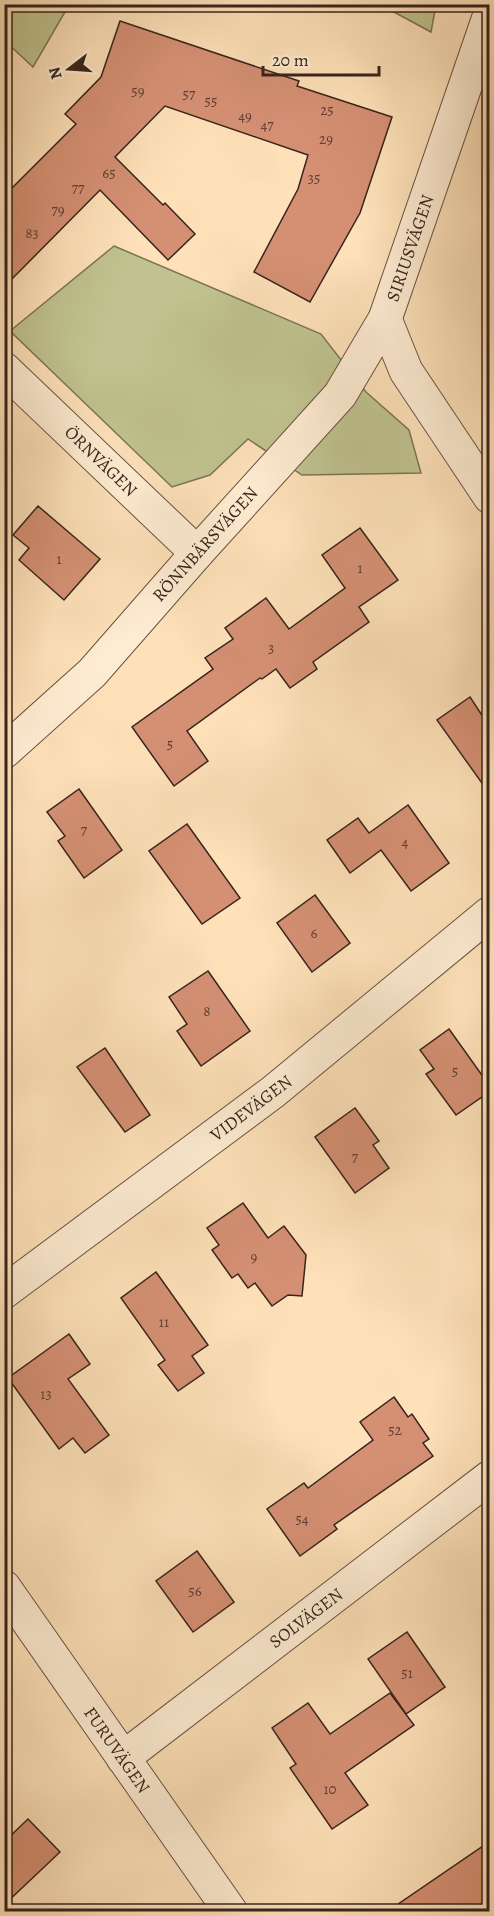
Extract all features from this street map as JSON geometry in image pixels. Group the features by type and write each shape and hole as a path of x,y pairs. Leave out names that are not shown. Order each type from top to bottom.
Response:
{"street":[{"name":"SIRIUSVÄGEN","path":"489,14 385,319 406,371 489,497"},
{"name":"RÖNNBÄRSVÄGEN","path":"4,753 92,673 340,394 385,319"},
{"name":"ÖRNVÄGEN","path":"4,369 197,553"},
{"name":"VIDEVÄGEN","path":"4,1293 273,1092 489,914"},
{"name":"SOLVÄGEN","path":"123,1758 489,1477"},
{"name":"FURUVÄGEN","path":"4,1587 231,1911"}],"green space":[{"path":"5,4 69,5 33,67 5,41"},
{"path":"381,5 436,5 431,32"},
{"path":"114,246 321,334 366,392 409,430 421,473 302,475 248,439 210,475 172,487 10,331"}],"building":[{"path":"120,21 299,81 297,86 392,117 360,213 310,302 254,272 298,189 308,155 165,106 115,157 195,234 168,260 100,190 4,287 4,196 76,124 65,114 101,77"},
{"path":"38,506 100,559 64,600 19,560 29,548 13,535"},
{"path":"360,528 398,580 359,607 369,622 313,662 317,669 290,688 276,669 187,731 208,761 174,786 132,727 213,669 205,658 233,639 225,628 266,598 289,629 345,588 322,555"},
{"path":"470,697 489,726 489,793 437,720"},
{"path":"79,789 122,850 84,878 58,841 65,836 47,812"},
{"path":"408,805 449,863 411,891 381,850 350,873 327,840 358,818 369,833"},
{"path":"187,824 240,898 202,924 149,851"},
{"path":"315,895 350,943 312,972 277,923"},
{"path":"208,971 250,1031 201,1066 177,1031 187,1024 169,997"},
{"path":"449,1029 489,1085 489,1092 456,1115 426,1074 434,1069 420,1050"},
{"path":"105,1048 150,1115 125,1132 77,1067"},
{"path":"355,1108 379,1141 373,1145 389,1168 355,1193 315,1137"},
{"path":"243,1203 268,1238 284,1226 306,1255 302,1296 288,1295 272,1306 255,1283 248,1288 238,1274 232,1278 212,1250 219,1245 207,1228"},
{"path":"156,1272 208,1345 192,1356 204,1373 178,1391 158,1365 165,1360 121,1298"},
{"path":"69,1334 90,1364 68,1379 109,1435 85,1453 73,1438 59,1449 8,1378"},
{"path":"394,1397 408,1417 412,1414 429,1439 423,1443 433,1456 334,1525 337,1529 300,1556 267,1509 304,1483 308,1488 373,1440 360,1422"},
{"path":"197,1551 234,1602 193,1632 156,1581"},
{"path":"407,1632 445,1687 406,1714 368,1659"},
{"path":"390,1693 414,1725 345,1773 368,1805 332,1829 290,1768 296,1764 272,1728 308,1703 330,1734"},
{"path":"28,1819 60,1852 4,1905 4,1842"},
{"path":"489,1842 489,1911 388,1911"}]}
